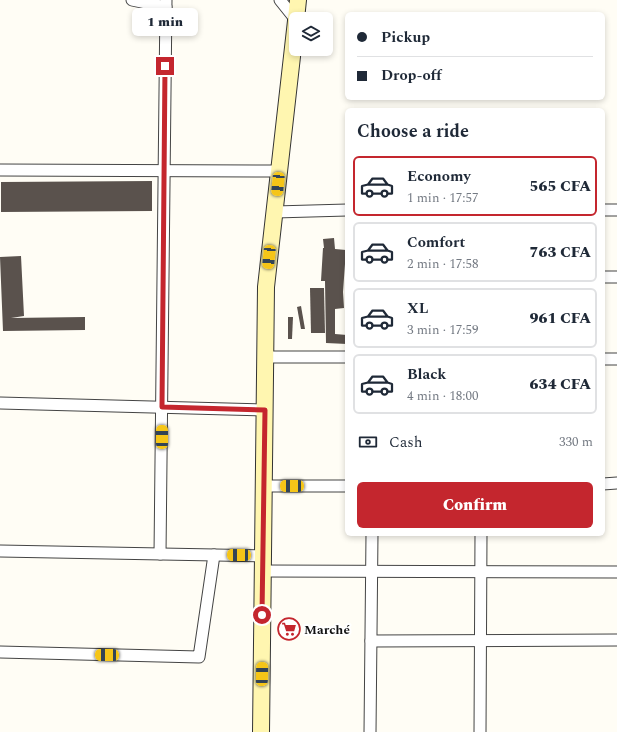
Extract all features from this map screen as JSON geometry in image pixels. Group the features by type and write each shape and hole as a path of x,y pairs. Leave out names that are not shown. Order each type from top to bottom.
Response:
{"main road":[{"path":"297,12 298,0"},
{"path":"261,732 266,287 292,56"}],"street":[{"path":"132,0 166,3 160,554"},
{"path":"280,0 290,12"},
{"path":"0,170 279,171"},
{"path":"275,212 345,210"},
{"path":"605,210 617,210"},
{"path":"605,277 617,277"},
{"path":"265,357 345,357"},
{"path":"605,359 617,359"},
{"path":"0,403 265,410"},
{"path":"605,484 617,484"},
{"path":"264,486 345,486"},
{"path":"370,732 372,536"},
{"path":"480,732 481,536"},
{"path":"0,551 214,555 263,564 372,571 617,572"},
{"path":"0,652 199,657 214,555"},
{"path":"371,641 617,640"}],"building":[{"path":"152,181 152,211 1,212 1,182"},
{"path":"334,238 335,249 345,250 343,292 344,308 335,309 335,334 345,335 345,344 326,343 325,281 321,281 324,248 323,239"},
{"path":"21,256 24,316 11,318 85,317 85,330 3,331 0,257"},
{"path":"310,288 324,288 325,333 311,333"},
{"path":"301,306 305,329 301,329 297,307"},
{"path":"288,317 293,317 292,339 288,339"}],"place":[{"name":"Marché","path":"289,629"}],"route":[{"path":"165,66 162,407 265,410 262,615"}]}
